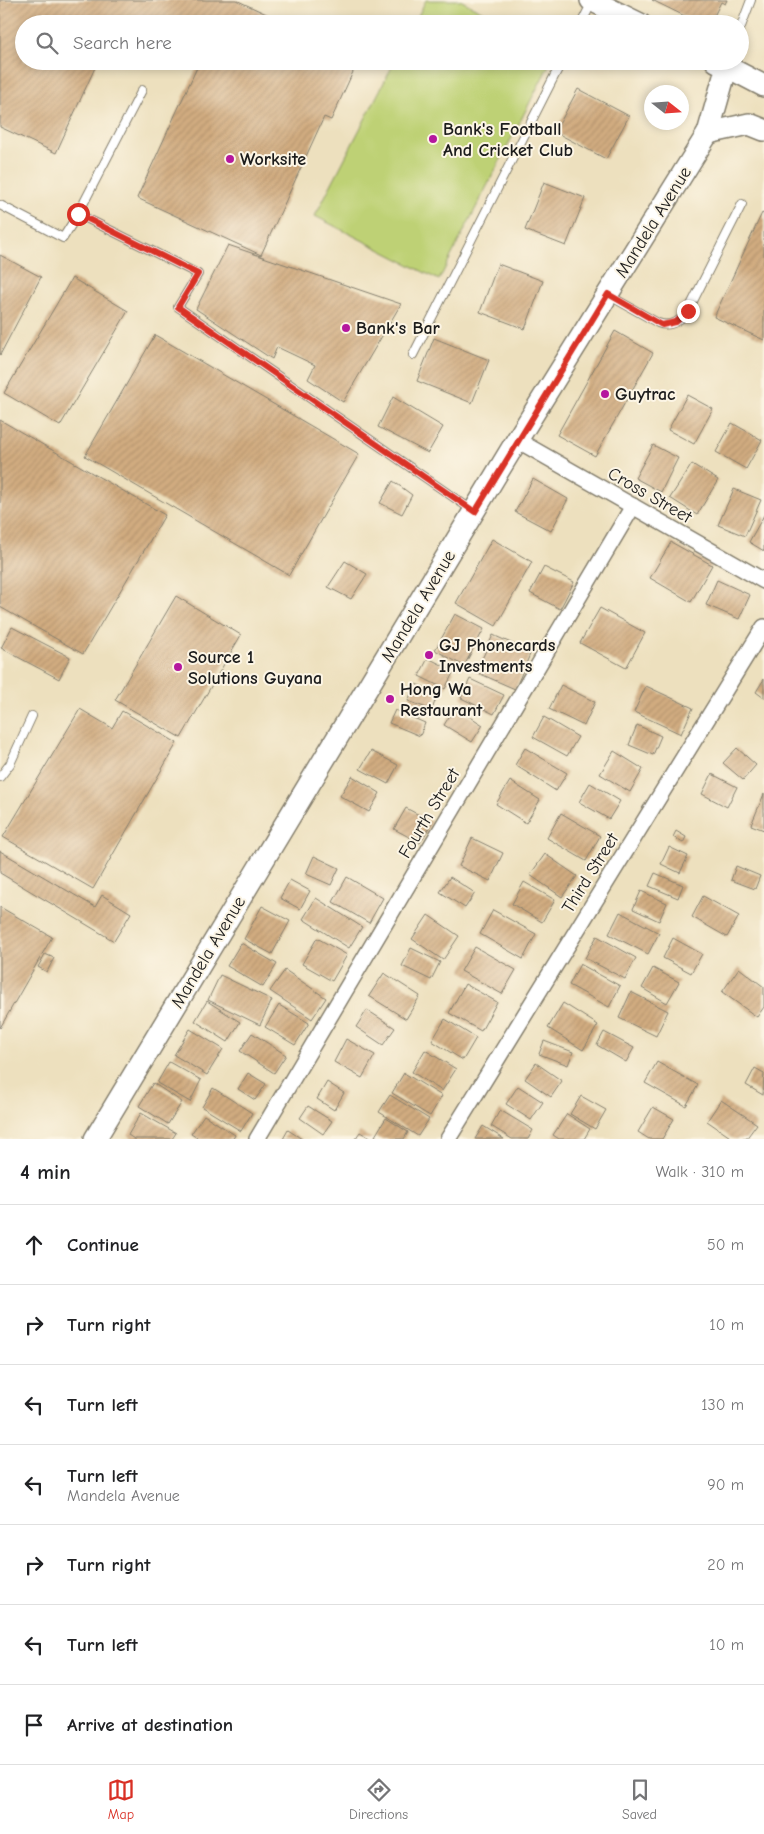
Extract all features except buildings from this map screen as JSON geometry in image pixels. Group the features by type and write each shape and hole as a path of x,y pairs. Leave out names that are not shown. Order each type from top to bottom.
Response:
{"main road":[{"path":"592,0 622,15"},
{"name":"Mandela Avenue","path":"95,1139 518,440 708,133 722,70"},
{"path":"736,70 764,86"},
{"path":"708,133 749,124 764,130"}],"street":[{"name":"Cross Street","path":"518,440 764,582"},
{"name":"Fourth Street","path":"257,1139 633,506"},
{"name":"Third Street","path":"448,1139 764,627"}],"lane":[{"path":"585,15 592,0"},
{"path":"745,15 751,0"},
{"path":"413,355 557,70"},
{"path":"0,205 64,238 142,90"},
{"path":"608,294 658,323 666,325 676,322 688,311 742,204"},
{"path":"78,214 198,274 178,307 475,512"},
{"path":"0,777 10,764 32,716"}],"green space":[{"path":"426,0 460,0 489,15 418,15"},
{"name":"Bank's Football And Cricket Club","path":"390,70 546,70 439,280 315,216"}],"place":[{"name":"Bank's Football And Cricket Club","path":"433,139"},
{"name":"Worksite","path":"230,159"},
{"name":"Bank's Bar","path":"346,328"},
{"name":"Guytrac","path":"605,394"},
{"name":"GJ Phonecards Investments","path":"429,655"},
{"name":"Source 1 Solutions Guyana","path":"178,667"},
{"name":"Hong Wa Restaurant","path":"390,699"}],"route":[{"path":"78,214 198,274 178,307 475,512 608,294 662,325 676,322 688,311"}]}
